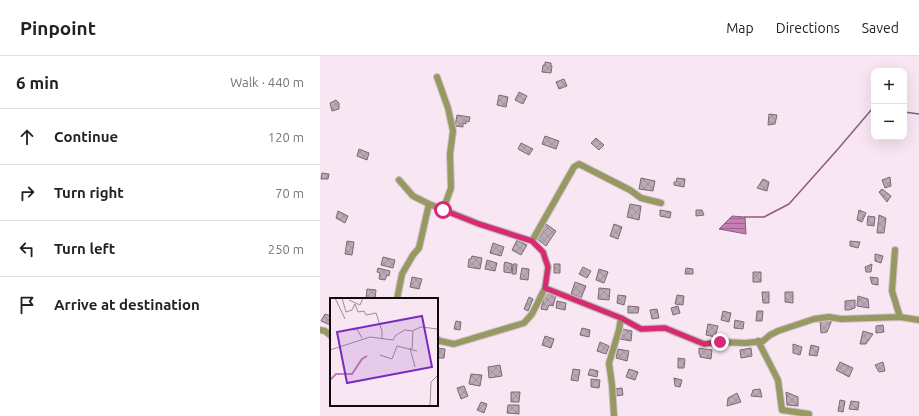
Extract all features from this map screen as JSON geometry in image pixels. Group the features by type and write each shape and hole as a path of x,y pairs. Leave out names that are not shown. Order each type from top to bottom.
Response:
{"street":[{"path":"437,77 448,108 453,131 450,154 451,188 443,210"},
{"path":"532,241 574,167 579,164 630,190 641,198 661,203"},
{"path":"399,180 413,196 443,210 479,224 532,241 543,252 548,267 545,288 532,314 524,323 454,344 438,340"},
{"path":"397,298 402,274 419,248 430,204"},
{"path":"895,250 892,291 900,317"},
{"path":"545,288 621,318 641,329 665,328 704,344 720,342 746,343 763,340 778,331 814,319 829,317 841,319 900,317 919,320"},
{"path":"614,416 609,363 621,318"},
{"path":"320,330 325,331 330,335"},
{"path":"758,341 778,380 782,410 809,414"}],"shaded area":[{"path":"732,216 745,217 746,234 719,229"}],"building":[{"path":"545,62 551,63 551,73 542,72"},
{"path":"564,79 567,86 559,89 556,82"},
{"path":"519,92 527,96 523,104 515,100"},
{"path":"499,95 508,97 506,107 497,105"},
{"path":"336,100 339,103 339,109 332,111 330,103"},
{"path":"769,114 777,115 775,124 768,125"},
{"path":"457,115 470,117 469,122 466,121 466,124 463,123 463,127 455,126"},
{"path":"545,136 559,141 556,149 542,144"},
{"path":"596,138 604,145 599,150 591,143"},
{"path":"521,143 533,149 529,155 518,149"},
{"path":"359,149 369,153 367,160 357,156"},
{"path":"322,173 329,174 328,179 321,179"},
{"path":"890,177 891,186 885,188 882,180"},
{"path":"641,178 655,181 653,191 639,189"},
{"path":"677,178 685,179 684,187 674,185"},
{"path":"763,179 769,182 767,191 757,188"},
{"path":"882,189 891,196 887,202 879,192"},
{"path":"630,204 641,206 639,220 627,217"},
{"path":"660,210 671,212 670,218 660,216"},
{"path":"696,210 702,210 704,215 696,216"},
{"path":"859,210 866,213 862,222 857,220"},
{"path":"338,211 348,216 345,223 336,218"},
{"path":"879,215 886,218 884,233 877,233"},
{"path":"868,216 875,217 874,226 867,225"},
{"path":"546,224 556,231 546,246 537,239"},
{"path":"614,224 622,227 618,239 610,236"},
{"path":"517,240 527,245 521,255 512,250"},
{"path":"347,241 354,242 352,255 345,254"},
{"path":"850,241 860,242 858,248 850,246"},
{"path":"493,243 504,247 501,256 490,253"},
{"path":"875,254 883,256 881,263 875,261"},
{"path":"472,256 482,258 480,269 468,267 469,259 471,259"},
{"path":"383,257 395,260 393,268 381,265"},
{"path":"487,260 497,263 495,271 485,269"},
{"path":"505,262 512,264 511,273 504,272"},
{"path":"513,264 517,264 516,274 512,274"},
{"path":"554,264 560,264 560,273 554,273"},
{"path":"872,264 871,272 866,272 865,267"},
{"path":"583,267 591,271 587,278 579,274"},
{"path":"378,268 390,271 389,276 387,275 385,280 379,279 380,273 377,272"},
{"path":"522,268 529,269 528,280 520,279"},
{"path":"686,268 693,269 693,274 685,274"},
{"path":"599,269 608,272 604,283 596,280"},
{"path":"753,272 761,272 761,282 753,282"},
{"path":"412,277 422,279 419,289 410,287"},
{"path":"870,277 878,278 878,285 872,284"},
{"path":"575,282 586,286 581,298 571,294"},
{"path":"599,288 610,289 609,300 598,299"},
{"path":"367,289 376,290 375,298 366,298"},
{"path":"762,292 769,292 769,303 763,303"},
{"path":"785,292 793,292 793,303 785,302"},
{"path":"545,293 556,295 553,306 549,305 547,310 541,309"},
{"path":"618,295 626,296 624,305 617,303"},
{"path":"677,295 684,296 683,305 675,304"},
{"path":"858,296 868,299 869,308 857,306"},
{"path":"529,297 533,299 528,311 524,309"},
{"path":"855,300 855,308 845,310 845,301"},
{"path":"557,301 566,303 565,310 556,308"},
{"path":"628,306 639,307 638,313 628,313"},
{"path":"678,306 680,313 673,315 671,308"},
{"path":"657,309 659,318 652,319 650,310"},
{"path":"723,311 731,313 729,322 721,320"},
{"path":"757,311 763,311 762,321 756,321"},
{"path":"325,314 330,316 330,325 321,321"},
{"path":"735,320 744,322 743,329 734,328"},
{"path":"820,320 832,320 827,332 821,333"},
{"path":"456,321 461,322 460,330 454,329"},
{"path":"708,324 718,326 715,337 706,335"},
{"path":"883,325 884,332 876,333 876,326"},
{"path":"582,328 590,330 589,337 580,335"},
{"path":"622,329 632,331 631,341 620,339"},
{"path":"863,331 873,334 866,344 860,344"},
{"path":"545,336 554,339 551,348 542,345"},
{"path":"600,342 609,346 606,354 597,351"},
{"path":"793,344 802,347 800,355 793,353"},
{"path":"811,345 819,347 817,356 809,355"},
{"path":"438,348 445,349 444,358 438,358"},
{"path":"699,348 712,350 711,359 700,357"},
{"path":"751,348 752,356 741,358 740,350"},
{"path":"618,349 629,351 627,361 616,358"},
{"path":"678,358 685,359 684,368 678,368"},
{"path":"840,362 853,368 849,377 836,370"},
{"path":"883,362 885,371 879,372 875,365"},
{"path":"500,365 502,376 489,378 488,367"},
{"path":"573,369 580,370 578,381 571,380"},
{"path":"590,369 598,371 597,377 588,375"},
{"path":"629,369 638,372 635,380 626,377"},
{"path":"471,374 482,375 480,386 469,384"},
{"path":"674,378 682,380 680,387 675,386"},
{"path":"591,379 600,380 599,388 591,387"},
{"path":"464,386 468,396 461,399 457,388"},
{"path":"622,388 623,395 614,396 614,389"},
{"path":"760,389 762,397 751,396 753,390"},
{"path":"511,392 520,392 519,402 511,402"},
{"path":"786,392 798,397 798,406 787,405"},
{"path":"737,393 741,402 727,406 728,398"},
{"path":"840,400 845,401 843,412 838,411"},
{"path":"851,401 859,402 858,410 849,409"},
{"path":"481,402 487,404 484,413 477,410"},
{"path":"508,405 519,405 519,414 507,413"}],"waterway":[{"path":"745,217 764,217 789,204 871,110"},
{"path":"907,112 919,114"}],"route":[{"path":"443,210 479,224 532,241 543,252 548,267 545,288 621,318 641,329 665,328 704,344 720,342"}]}
